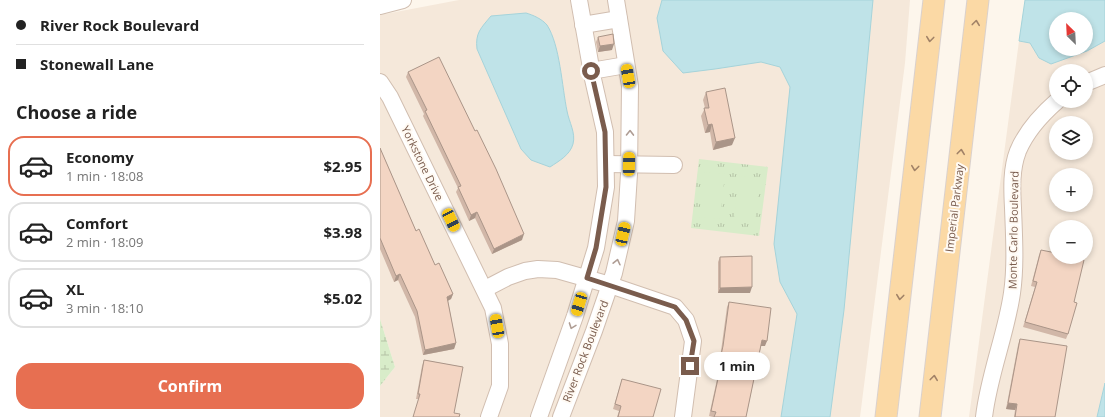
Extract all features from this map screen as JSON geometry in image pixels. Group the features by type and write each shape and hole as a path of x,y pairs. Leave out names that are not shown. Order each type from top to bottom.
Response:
{"main road":[{"path":"886,417 934,0"},
{"name":"Imperial Parkway","path":"930,417 978,0"}],"street":[{"path":"380,6 403,0"},
{"name":"River Rock Boulevard","path":"540,417 575,316 596,248 606,187 605,132 591,71 578,0"},
{"name":"River Rock Boulevard","path":"561,417 594,331 614,273 626,222 629,164 630,86 616,0"},
{"path":"583,25 619,19"},
{"path":"591,71 626,65"},
{"path":"1093,80 1105,75"},
{"name":"Yorkstone Drive","path":"380,82 390,97 493,308 500,344 500,386 489,417"},
{"name":"Monte Carlo Boulevard","path":"984,417 987,393 1012,293 1014,263 1012,182 1014,167 1018,152 1026,136 1049,107"},
{"path":"606,164 674,165"},
{"path":"485,289 508,277 525,271 538,269 557,270 610,285 675,307 686,320 694,341 683,417"}],"shaded area":[{"path":"459,0 910,0 905,63 860,417 380,417 380,386 395,367 380,319 380,15"},
{"path":"1019,41 1030,43 1039,58 1053,56 1093,56 1093,48 1105,41 1105,382 1097,417 969,417"}],"green space":[{"path":"699,159 768,167 759,236 691,228"},
{"path":"704,172 725,174 720,219 699,217"},
{"path":"739,176 760,178 755,223 734,220"},
{"path":"380,319 395,367 380,386"}],"water":[{"path":"662,0 873,0 844,310 830,417 781,417 797,314 780,282 774,244 790,87 780,67 761,62 683,73 663,51 657,18"},
{"path":"1025,0 1105,0 1105,41 1093,48 1093,12 1049,12 1049,56 1073,56 1051,64 1039,58 1030,43 1019,41"},
{"path":"526,13 543,21 551,33 558,55 567,111 574,136 572,148 564,157 550,167 531,160 521,149 477,49 478,35 482,27 491,16"},
{"path":"1105,383 1105,417 1097,417"}],"building":[{"path":"613,34 614,44 600,46 598,37"},
{"path":"439,57 475,131 477,130 496,169 524,234 494,249 477,212 471,215 458,187 461,186 425,111 427,110 408,72"},
{"path":"725,88 735,138 716,142 712,124 708,125 704,108 709,108 706,92"},
{"path":"380,148 416,231 419,229 435,265 439,263 453,294 447,297 456,343 425,350 417,311 400,274 396,276 380,238"},
{"path":"1041,250 1049,252 1049,264 1083,264 1074,302 1077,303 1068,334 1025,322 1037,282 1033,281"},
{"path":"752,256 752,287 720,288 720,257"},
{"path":"729,302 771,308 767,341 762,340 746,417 714,417 716,412 711,411 719,374 717,373 723,346"},
{"path":"1020,339 1067,346 1055,417 1015,417 1017,404 1008,403"},
{"path":"424,360 463,367 454,413 460,414 459,417 413,417 420,394 418,394"},
{"path":"622,379 661,389 653,417 618,417 621,406 615,404"}],"route":[{"path":"591,71 605,132 606,187 596,248 587,278 675,307 686,320 694,341 690,366"}]}
